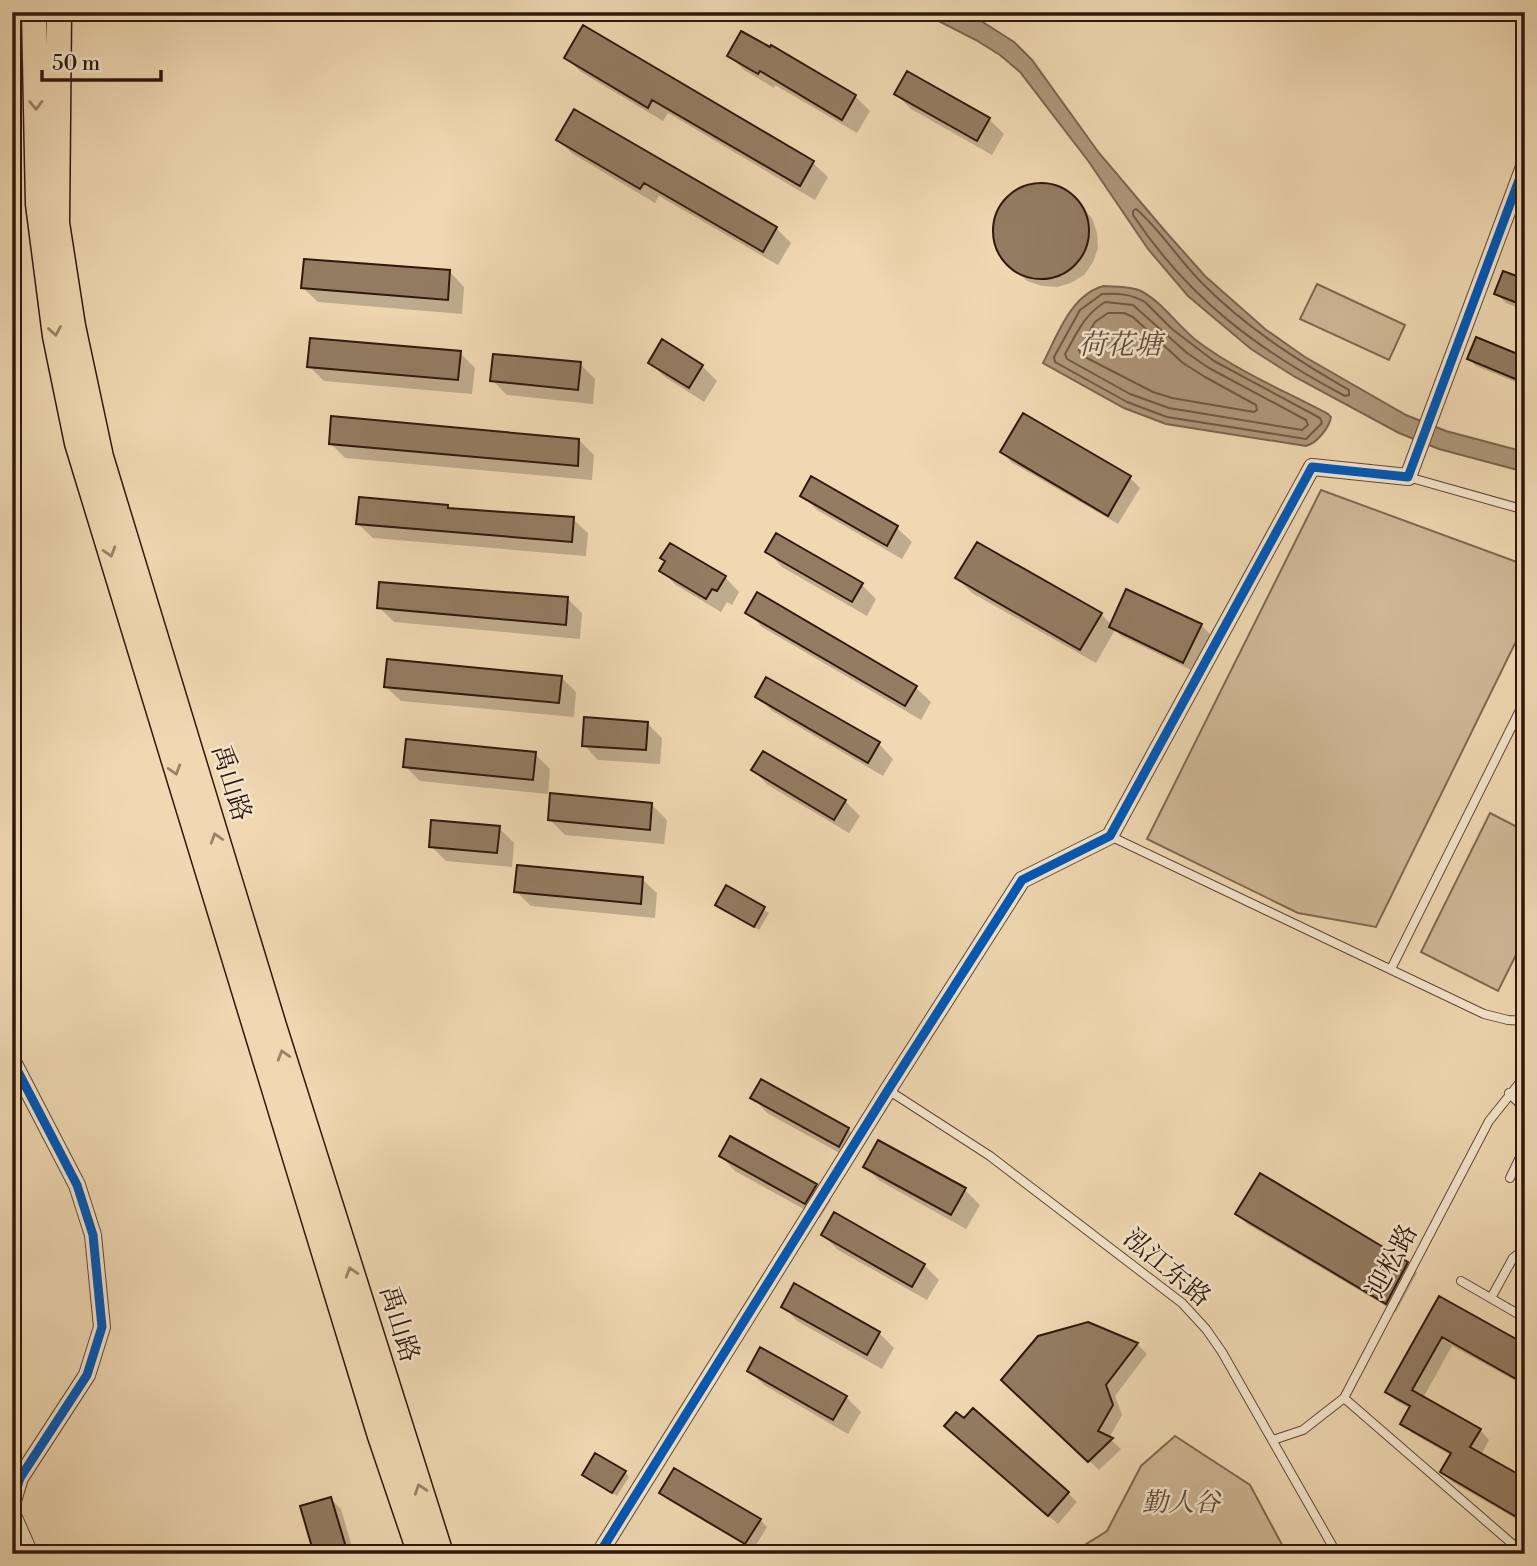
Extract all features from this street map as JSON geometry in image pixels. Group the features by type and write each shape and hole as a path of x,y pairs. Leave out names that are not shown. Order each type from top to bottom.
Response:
{"main road":[{"name":"禹山路","path":"34,12 38,204 55,335 77,443 376,1423 420,1554"},
{"name":"禹山路","path":"59,12 57,223 73,326 101,457 274,1026 442,1554"}],"street":[{"path":"599,1554 1022,880 1110,836 1312,467 1408,477 1525,164"},
{"path":"12,1059 77,1185 93,1235 102,1327 87,1375 20,1478 12,1504"},
{"path":"12,1513 30,1554"}],"lane":[{"path":"1408,477 1525,510"},
{"path":"1391,969 1525,700"},
{"path":"1110,836 1484,1014 1525,1021"},
{"name":"迎松路","path":"1273,1440 1303,1430 1344,1398 1489,1121 1525,1076"},
{"name":"泓江东路","path":"888,1090 990,1156 1182,1303 1206,1329 1222,1352 1337,1554"},
{"path":"1509,1093 1525,1109"},
{"path":"1510,1178 1525,1147"},
{"path":"1491,1298 1513,1258 1525,1249"},
{"path":"1461,1282 1525,1318"},
{"path":"1344,1398 1524,1554"}],"green space":[{"path":"1317,284 1405,325 1389,360 1300,319"},
{"path":"1321,490 1525,565 1525,623 1376,927 1298,913 1147,839"},
{"path":"1490,813 1525,831 1525,937 1498,991 1421,952"},
{"name":"勤人谷","path":"1175,1436 1250,1485 1287,1554 1070,1554 1107,1531 1141,1466"}],"water":[{"path":"921,12 967,12 1014,42 1032,60 1099,153 1165,231 1205,276 1265,329 1305,357 1406,415 1446,431 1525,452 1525,472 1439,449 1399,433 1295,377 1251,349 1188,296 1148,249 1089,162 1020,72 976,40"},
{"name":"荷花塘","path":"1104,286 1132,288 1149,296 1212,352 1328,414 1331,417 1325,430 1306,446 1166,424 1124,408 1043,363 1066,317 1092,290"}],"building":[{"path":"583,25 814,161 800,186 652,100 648,108 564,58"},
{"path":"741,31 770,47 771,45 856,95 842,120 760,71 758,74 727,56"},
{"path":"907,71 990,118 977,141 894,94"},
{"path":"574,109 777,227 763,252 644,183 640,189 556,140"},
{"path":"1041,183 1059,187 1075,197 1085,213 1089,231 1085,249 1075,265 1059,275 1041,279 1023,275 1007,265 997,249 993,231 997,213 1007,197 1023,187"},
{"path":"304,259 450,270 448,300 301,288"},
{"path":"1503,271 1525,279 1525,306 1494,294"},
{"path":"1476,337 1525,357 1525,383 1467,359"},
{"path":"310,338 461,351 458,380 307,367"},
{"path":"662,339 703,365 689,388 648,363"},
{"path":"493,354 581,362 578,390 490,381"},
{"path":"1023,413 1131,476 1108,516 1000,452"},
{"path":"331,416 579,439 578,466 329,444"},
{"path":"811,476 898,526 887,546 800,496"},
{"path":"359,497 448,505 448,508 574,517 572,542 356,524"},
{"path":"776,533 863,583 852,602 765,552"},
{"path":"977,542 1102,613 1080,650 955,578"},
{"path":"670,543 726,576 717,591 712,589 706,599 659,571 665,561 660,558"},
{"path":"379,582 568,597 566,625 377,608"},
{"path":"1126,589 1202,624 1183,663 1109,627"},
{"path":"757,592 917,686 905,706 745,613"},
{"path":"387,659 562,676 559,703 384,687"},
{"path":"766,677 880,742 868,763 755,697"},
{"path":"584,717 648,722 646,750 582,746"},
{"path":"406,739 536,752 533,780 403,767"},
{"path":"763,751 846,800 834,820 751,770"},
{"path":"550,793 652,803 650,830 548,820"},
{"path":"431,820 500,826 497,853 429,847"},
{"path":"517,865 643,877 641,904 514,892"},
{"path":"726,885 765,907 754,927 715,905"},
{"path":"761,1079 849,1128 839,1147 750,1098"},
{"path":"730,1136 817,1184 805,1204 719,1156"},
{"path":"878,1140 966,1188 951,1215 863,1167"},
{"path":"1260,1173 1408,1262 1386,1304 1235,1214"},
{"path":"834,1212 925,1264 912,1287 821,1235"},
{"path":"794,1283 880,1332 867,1355 781,1307"},
{"path":"1439,1296 1525,1344 1525,1384 1442,1337 1412,1390 1481,1429 1470,1447 1525,1478 1525,1522 1440,1472 1451,1453 1400,1424 1410,1406 1385,1392"},
{"path":"1088,1322 1138,1343 1106,1385 1113,1405 1098,1431 1113,1438 1088,1462 1001,1380 1038,1336"},
{"path":"760,1347 847,1396 833,1420 747,1371"},
{"path":"973,1408 1069,1492 1048,1516 944,1426 956,1412 964,1418"},
{"path":"595,1453 626,1471 612,1493 582,1475"},
{"path":"674,1468 761,1519 745,1544 659,1493"},
{"path":"331,1497 348,1554 314,1554 300,1506"}],"cycle path":[{"path":"599,1554 1022,880 1110,836 1312,467 1408,477 1525,164"},
{"path":"12,1060 77,1185 93,1235 102,1327 87,1375 20,1478 12,1504"}]}
